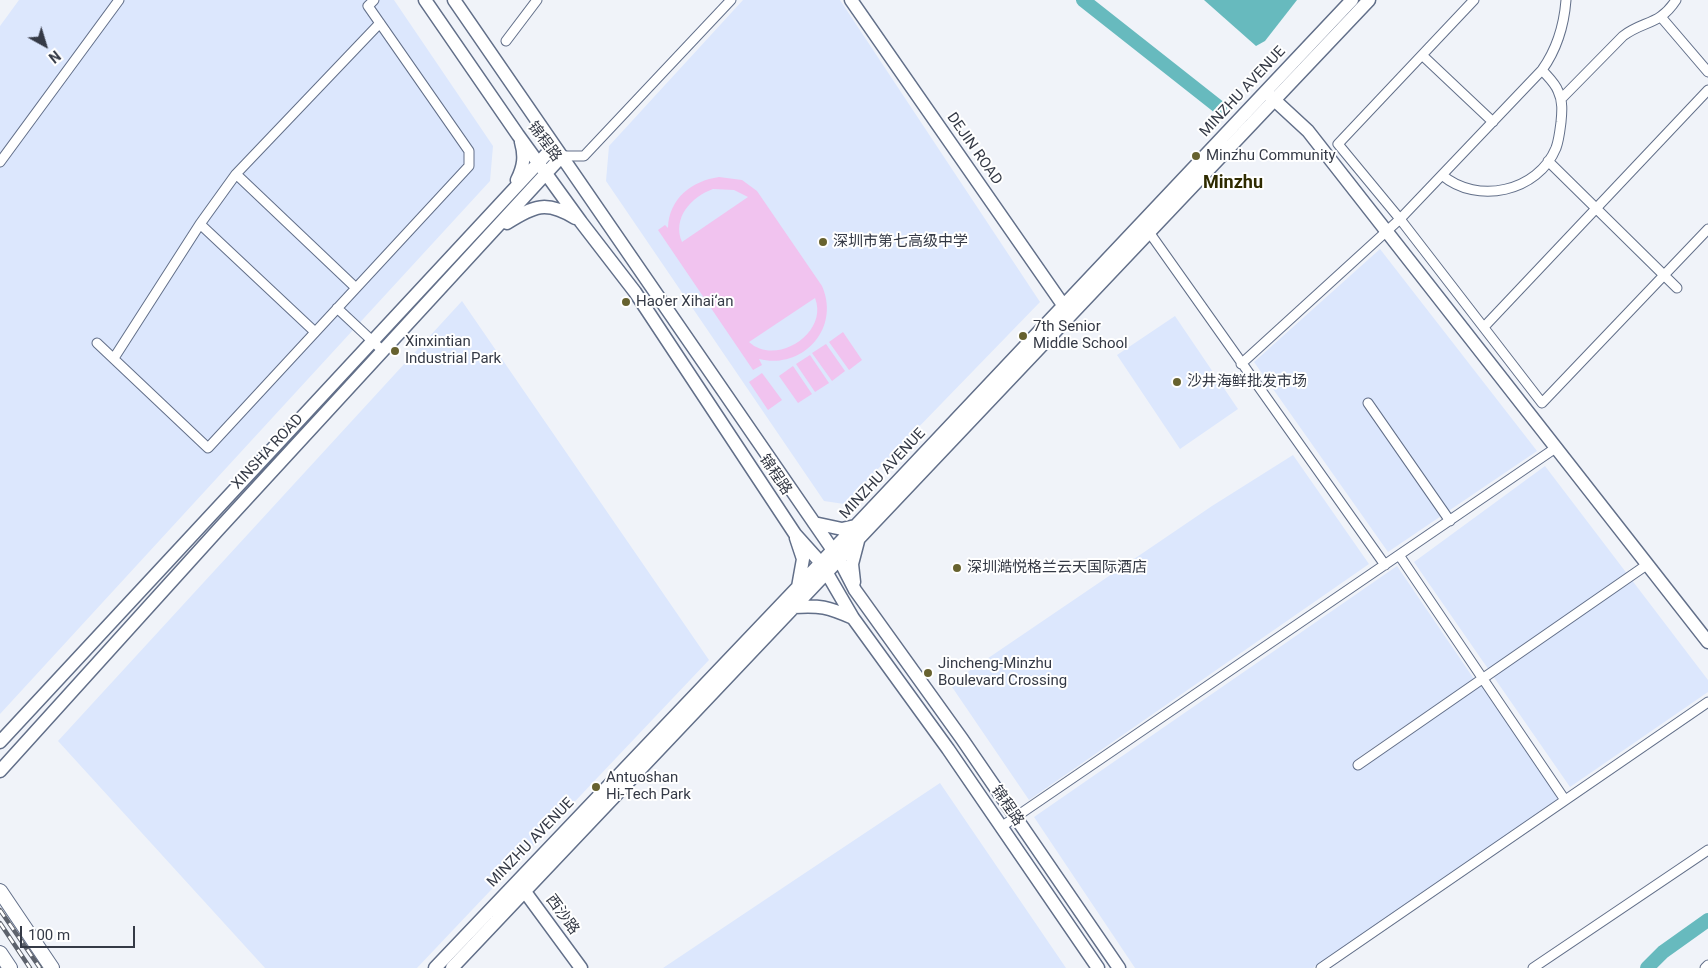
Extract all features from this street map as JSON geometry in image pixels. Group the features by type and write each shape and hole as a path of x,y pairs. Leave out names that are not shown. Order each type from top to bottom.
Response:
{"main road":[{"name":"锦程路","path":"424,0 581,222 634,292 795,534 824,568 853,618 948,749 1098,968"},
{"name":"锦程路","path":"454,0 836,555 855,590 962,739 1119,968"},
{"name":"DEJIN ROAD","path":"851,0 1067,311"},
{"name":"MINZHU AVENUE","path":"435,968 521,887 794,607 836,555 855,526 1067,311 1149,232 1270,96 1352,0"},
{"name":"MINZHU AVENUE","path":"836,555 859,540 1067,311 1270,96 1370,0"},
{"path":"1270,96 1308,131 1708,642"},
{"path":"511,192 523,169 525,154 520,137"},
{"name":"XINSHA ROAD","path":"0,742 554,146"},
{"name":"XINSHA ROAD","path":"0,771 562,156"},
{"path":"494,230 529,209 549,206 562,210 581,222"},
{"path":"814,523 842,529 855,526"},
{"path":"795,534 803,559 798,587"},
{"path":"855,590 852,564 859,540"},
{"name":"MINZHU AVENUE","path":"452,968 521,887 798,587 824,568"},
{"path":"794,607 814,605 830,608 853,618"},
{"name":"西沙路","path":"521,887 581,968"},
{"path":"0,892 52,968"},
{"path":"0,953 10,968"}],"street":[{"path":"0,162 119,0"},
{"path":"97,343 208,448 469,166 469,150 368,6 374,0"},
{"path":"506,41 537,0"},
{"path":"562,156 584,156 731,0"},
{"path":"1474,0 1338,144 1400,219 1542,404 1708,229"},
{"path":"1241,364 1400,219 1542,70 1555,48 1560,34 1566,0"},
{"path":"1561,99 1623,36 1630,30 1661,17 1676,0"},
{"path":"1661,17 1708,72"},
{"path":"114,358 200,224 236,174 380,23"},
{"path":"1422,55 1493,122"},
{"path":"1442,175 1452,182 1473,190 1485,192 1495,191 1527,181 1535,175 1548,161 1556,148 1561,119 1561,99 1554,83 1542,70"},
{"path":"1484,327 1708,90"},
{"path":"1548,161 1677,288"},
{"path":"236,174 356,288"},
{"path":"200,224 315,332"},
{"path":"1149,232 1385,564"},
{"path":"337,308 383,351"},
{"path":"1368,403 1450,521"},
{"path":"1002,827 1557,448"},
{"path":"1399,555 1565,800"},
{"path":"1358,766 1648,564"},
{"path":"1321,968 1708,703"},
{"path":"1533,968 1708,850"},
{"path":"1705,968 1708,965"}],"shaded area":[{"path":"19,0 394,0 493,146 490,181 0,714 0,26"},
{"name":"深圳市第七高级中学","path":"743,0 840,0 1040,302 844,504 824,501 606,181 609,146"},
{"path":"719,177 742,180 757,191 822,286 827,302 826,317 822,331 814,343 803,352 790,358 775,361 759,359 762,365 753,370 658,230 665,225 668,228 669,217 673,208 677,200 684,193 691,187","holes":["713,189 734,190 748,197 682,242 680,225 686,210 697,197","815,298 817,311 814,323 807,334 797,342 773,351 760,349 749,342"]},
{"path":"1380,249 1537,451 1388,552 1254,362"},
{"path":"462,301 709,660 417,968 265,968 58,741"},
{"name":"沙井海鲜批发市场","path":"1175,316 1238,409 1180,449 1117,355"},
{"path":"843,332 862,360 849,370 829,342"},
{"path":"826,344 845,371 832,381 812,353"},
{"path":"810,355 829,383 815,392 796,364"},
{"path":"793,366 812,394 798,403 779,376"},
{"path":"762,373 782,400 768,410 749,382"},
{"path":"1293,455 1369,564 1029,800 950,684 1212,506"},
{"path":"1545,466 1708,680 1708,692 1570,787 1414,562"},
{"path":"1397,566 1474,679 1358,758 1365,768 1364,765 1482,684 1562,799 1313,968 1135,968 1034,817"},
{"path":"940,783 1066,968 663,968 793,881"}],"water":[{"path":"1204,0 1297,0 1265,41 1256,46"}],"waterway":[{"path":"1083,0 1220,108"},
{"path":"1647,968 1663,952 1708,920"}],"railway":[{"path":"0,910 40,968"},
{"path":"0,923 30,968"}],"place":[{"name":"Minzhu Community","path":"1196,156"},
{"name":"深圳市第七高级中学","path":"823,242"},
{"name":"Hao'er Xihai‘an","path":"626,302"},
{"name":"7th Senior Middle School","path":"1023,336"},
{"name":"Xinxintian Industrial Park","path":"395,351"},
{"name":"沙井海鲜批发市场","path":"1177,382"},
{"name":"深圳澔悦格兰云天国际酒店","path":"957,568"},
{"name":"Jincheng-Minzhu Boulevard Crossing","path":"928,673"},
{"name":"Antuoshan Hi-Tech Park","path":"596,787"}],"district":[{"name":"Minzhu","path":"1233,183"}]}
